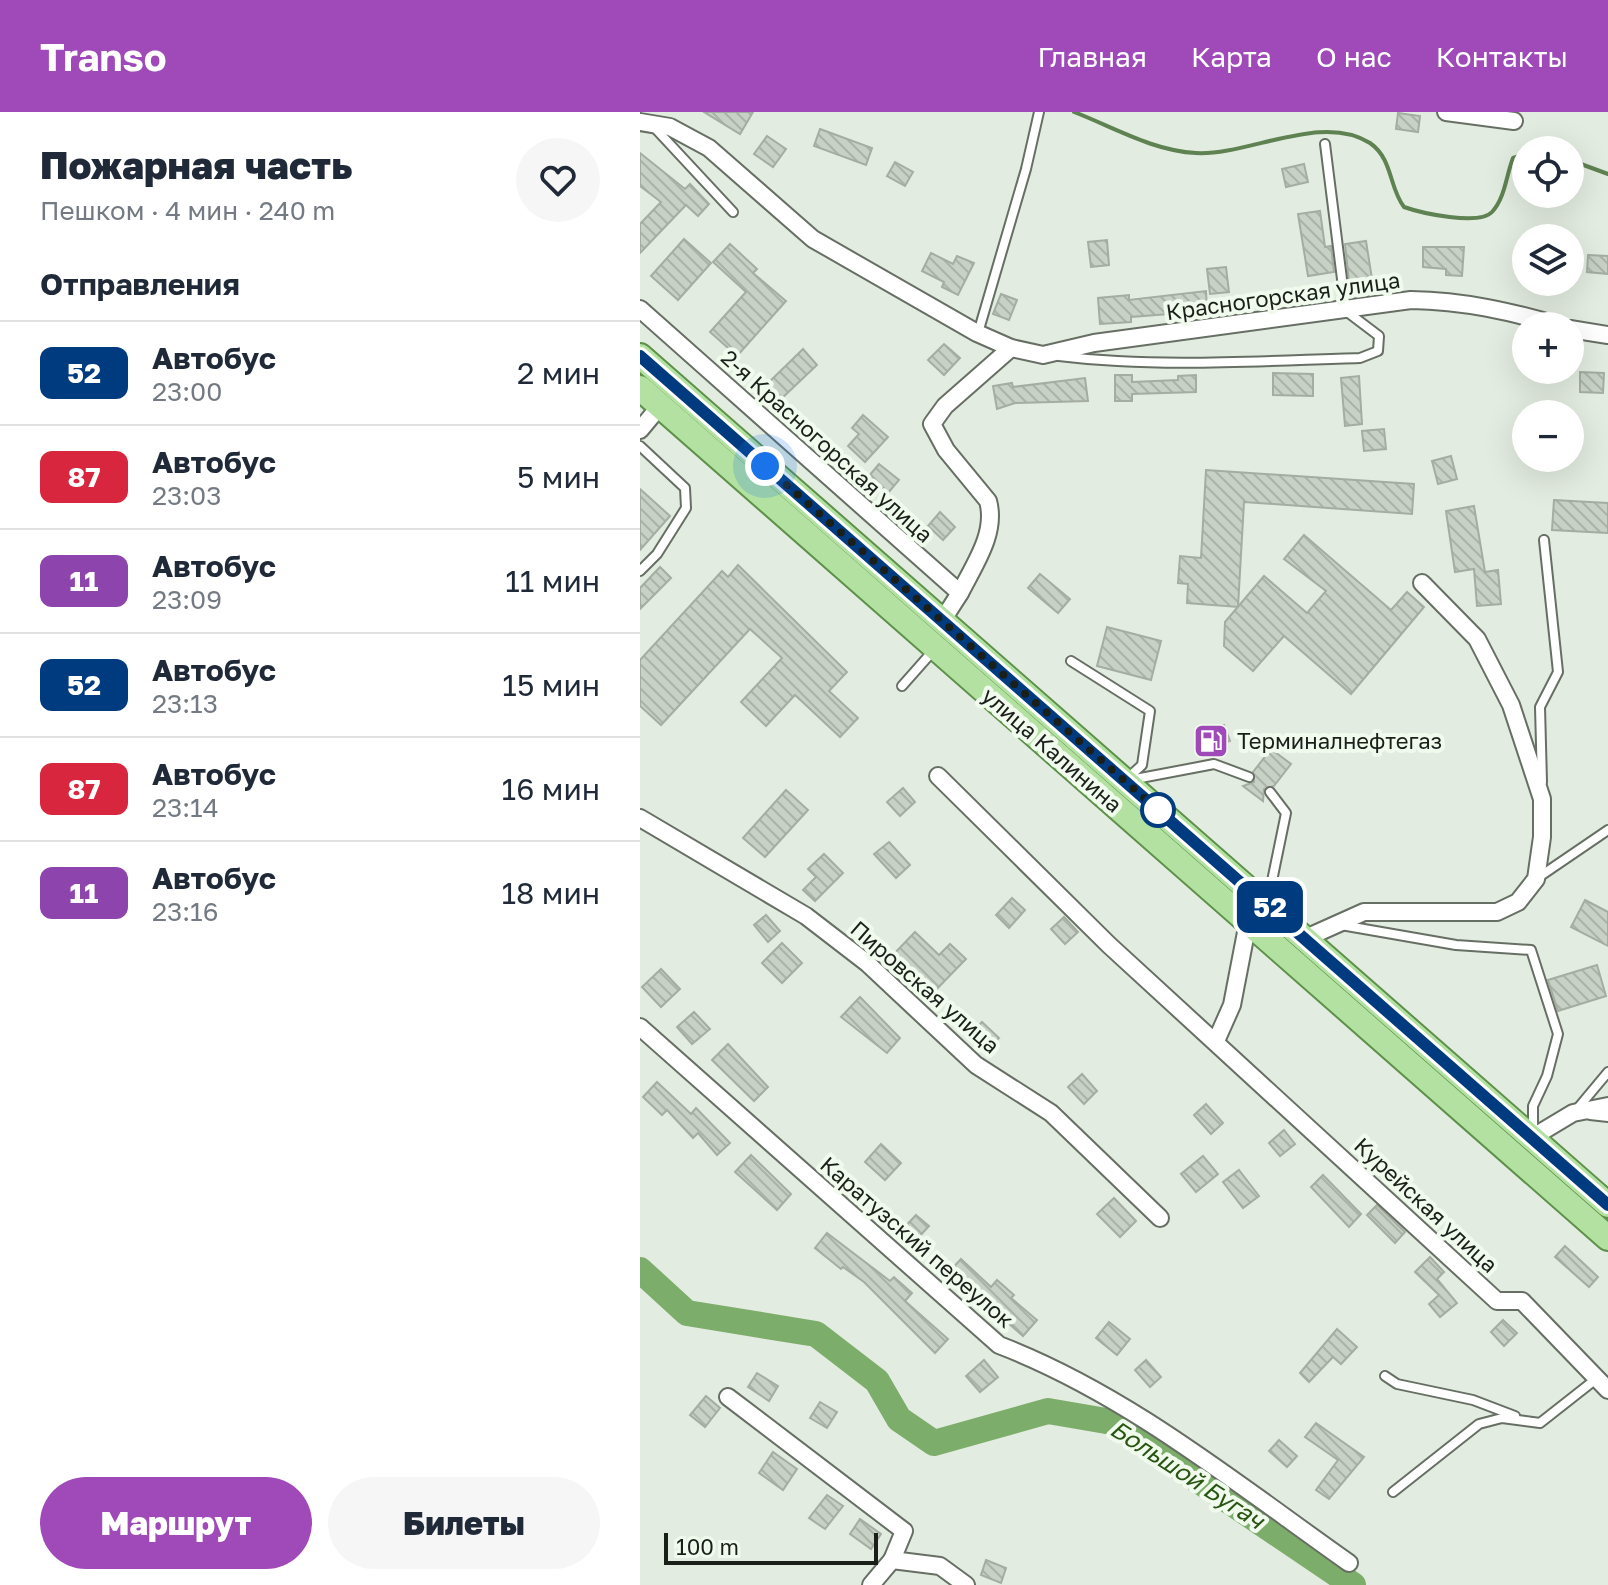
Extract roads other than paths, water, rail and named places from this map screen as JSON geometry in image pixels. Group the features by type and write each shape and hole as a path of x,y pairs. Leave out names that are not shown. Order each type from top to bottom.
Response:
{"main road":[{"name":"улица Калинина","path":"640,356 668,397 936,648 1608,1238"},
{"name":"улица Калинина","path":"640,388 668,397 942,621 1608,1205"},
{"path":"1039,739 1056,721"},
{"path":"1109,800 1125,781"}],"street":[{"path":"1446,112 1514,121"},
{"name":"Красногорская улица","path":"645,122 670,127 709,148 813,239 977,333 1011,348 1043,355 1094,343 1411,300 1457,301 1514,312"},
{"name":"2-я Красногорская улица","path":"640,309 960,593"},
{"path":"1584,331 1608,335"},
{"path":"942,621 960,593 988,533 991,511 988,501 946,450 932,424 945,406 1011,348"},
{"path":"640,430 668,397"},
{"path":"1306,938 1364,912 1497,912 1518,902 1536,879 1542,837 1542,799 1511,705 1477,639 1422,583"},
{"name":"Курейская улица","path":"938,776 1109,945 1497,1301 1522,1301 1602,1385"},
{"name":"Пировская улица","path":"640,818 806,916 867,963 976,1065 1051,1113 1160,1218"},
{"path":"1216,1041 1232,1005 1248,922"},
{"name":"Каратузский переулок","path":"640,1027 999,1345 1039,1360 1144,1419 1349,1563"},
{"path":"1533,1137 1573,1113 1608,1106"},
{"path":"728,1397 904,1531 892,1560 871,1585"},
{"path":"892,1560 940,1566 966,1585"}],"lane":[{"path":"977,333 1039,112"},
{"path":"645,122 733,212"},
{"path":"1043,355 1117,363 1371,356 1378,351 1379,336 1346,311 1325,144"},
{"path":"640,446 685,488 686,508 657,554 640,571"},
{"path":"1542,799 1540,707 1558,672 1544,540"},
{"path":"902,686 936,648"},
{"path":"1071,661 1150,711 1142,765 1125,781"},
{"path":"1125,781 1214,764 1249,777"},
{"path":"1260,898 1272,881 1286,813 1270,792"},
{"path":"1536,879 1608,830"},
{"path":"1334,923 1456,945 1531,950 1558,1034 1547,1076 1533,1106 1533,1137"},
{"path":"1573,1113 1608,1072"},
{"path":"1573,1113 1608,1117"},
{"path":"1385,1376 1397,1384 1473,1400 1523,1420"},
{"path":"1393,1492 1479,1424 1502,1418 1540,1423 1602,1385"}],"waterway":[{"path":"1074,112 1149,143 1196,153 1216,152 1308,133 1351,135 1370,143 1383,157 1404,207 1450,217 1475,218 1492,212 1503,194 1512,162"},
{"path":"1584,165 1608,174"},
{"name":"Большой Бугач","path":"640,1270 687,1313 816,1334 877,1381 899,1419 934,1443 1048,1411 1112,1422 1353,1585"}],"place":[{"name":"Терминалнефтегаз","path":"1211,741"}]}
